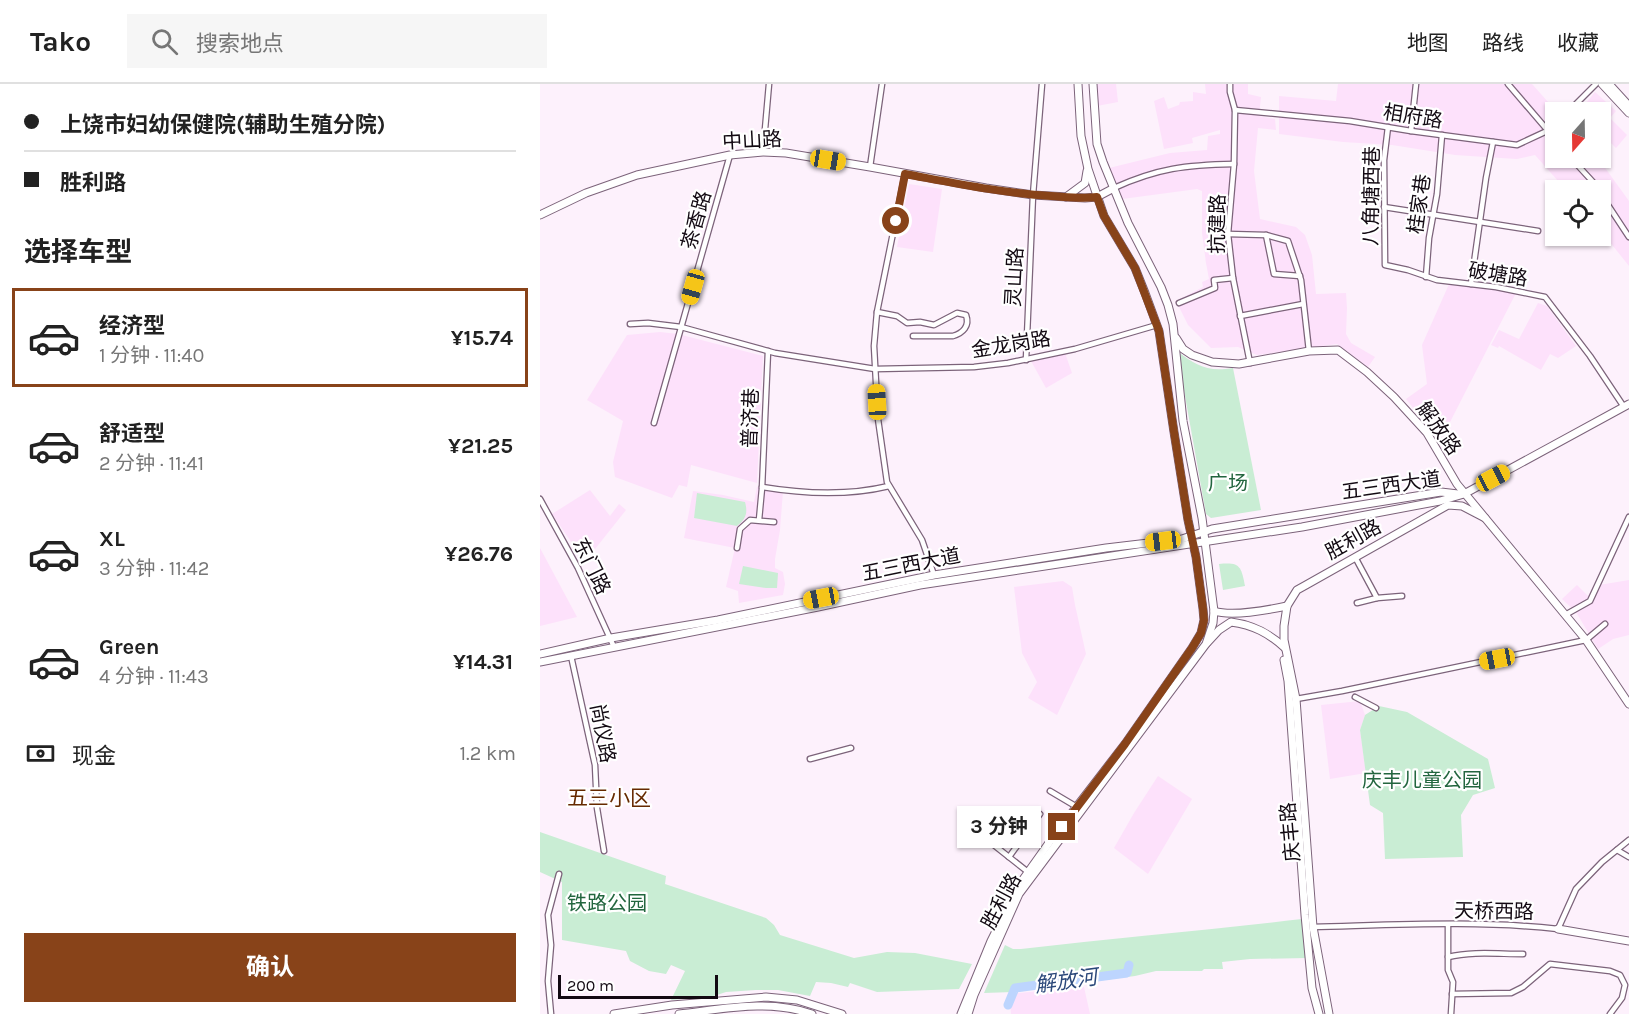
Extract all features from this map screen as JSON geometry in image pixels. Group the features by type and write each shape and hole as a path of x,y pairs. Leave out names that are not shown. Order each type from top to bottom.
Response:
{"main road":[{"name":"胜利路","path":"962,1014 978,972 1013,895 1152,707 1201,633 1204,620 1194,543 1175,443 1157,325 1135,268 1104,216 1097,197 1085,159 1081,136 1078,84"},
{"name":"胜利路","path":"968,1014 1019,894 1206,644 1213,623 1214,610 1184,421 1173,324 1161,287 1128,223 1097,144 1093,84"},
{"path":"1602,84 1629,113"},
{"path":"1610,84 1629,106"},
{"name":"中山路","path":"540,214 637,175 730,155 763,152 786,153 1033,195 1097,197 1114,188"},
{"path":"1085,159 1093,162 1101,156"},
{"path":"1066,197 1085,183 1088,169"},
{"name":"解放路","path":"1174,336 1183,349 1192,355 1224,364 1250,363 1309,351 1338,350 1367,372 1427,433 1464,494 1586,640 1629,704"},
{"path":"1464,494 1626,405"},
{"name":"五三西大道","path":"540,654 934,575 1182,539 1212,529 1441,492 1464,494"},
{"name":"五三西大道","path":"540,662 920,585 1313,525 1440,501 1464,494"},
{"name":"胜利路","path":"1287,606 1297,590 1448,506 1462,506 1485,518"},
{"path":"1214,610 1221,613 1264,611 1287,606 1284,647 1312,988 1319,1014"},
{"path":"1206,644 1219,630 1231,622 1260,629 1284,647"},
{"name":"庆丰路","path":"1284,647 1296,699 1313,927 1329,1014"},
{"path":"1558,929 1629,941"},
{"path":"614,1014 672,1005 766,997 797,1000 842,1014"},
{"path":"679,1014 770,1005 812,1014"}],"street":[{"path":"763,152 769,84"},
{"path":"870,167 882,84"},
{"name":"灵山路","path":"1026,360 1033,195 1042,84"},
{"name":"抗建路","path":"1230,84 1235,110 1234,164 1228,234 1233,278 1250,363"},
{"path":"1411,131 1416,84"},
{"path":"1508,84 1545,129"},
{"path":"1578,102 1596,84"},
{"name":"相府路","path":"1235,110 1350,121 1517,145 1545,132"},
{"name":"八角塘西巷","path":"1385,265 1384,160 1388,127"},
{"name":"桂家巷","path":"1426,277 1442,135"},
{"path":"1471,284 1493,142"},
{"name":"茶香路","path":"654,423 730,155"},
{"path":"1114,188 1161,170 1183,166 1234,164"},
{"path":"1580,168 1591,180"},
{"path":"1233,171 1240,172"},
{"path":"905,174 877,312 874,346 878,419 889,486 922,540 934,575"},
{"path":"1384,207 1538,231"},
{"path":"1611,208 1629,237"},
{"path":"1228,234 1266,235 1288,241 1300,276 1309,351"},
{"path":"1266,235 1274,274 1300,276"},
{"name":"破塘路","path":"1385,265 1437,280 1496,287 1545,297 1626,405"},
{"path":"1179,303 1215,288 1214,280 1233,278"},
{"path":"1240,316 1304,304"},
{"path":"877,312 897,316 907,323 920,322 934,325 957,313 966,315 966,328 953,336 913,336"},
{"name":"金龙岗路","path":"630,324 648,323 681,327 768,351 875,369 974,367 1026,360 1075,349 1157,325"},
{"name":"普济巷","path":"759,520 768,351"},
{"path":"762,487 800,492 841,492 889,486"},
{"name":"东门路","path":"540,499 578,568 614,647"},
{"path":"1565,615 1590,601 1629,517"},
{"path":"737,548 740,529 750,520 774,522"},
{"path":"1355,557 1377,598"},
{"path":"1357,603 1377,598 1402,596"},
{"path":"1296,699 1586,640 1605,624"},
{"name":"尚仪路","path":"571,656 595,765 597,808 604,851"},
{"path":"1355,697 1376,708"},
{"path":"810,759 851,748"},
{"path":"1050,791 1077,807"},
{"path":"1009,857 1040,814"},
{"path":"985,838 1028,872"},
{"name":"天桥西路","path":"1313,927 1448,925 1529,926 1558,929 1576,889 1602,862 1629,840"},
{"path":"1617,850 1629,858"},
{"path":"550,1014 549,915 560,874"},
{"path":"1448,925 1448,970 1453,982 1451,1014"},
{"path":"1448,957 1482,953 1523,954"},
{"path":"1452,994 1511,993 1523,987 1550,964 1610,971 1620,975 1626,991 1610,1014"}],"shaded area":[{"path":"1096,84 1116,84 1118,102 1097,106"},
{"path":"1205,84 1248,84 1248,94 1261,97 1259,116 1275,119 1276,130 1258,128 1254,171 1260,219 1296,227 1305,235 1312,255 1316,294 1346,293 1346,334 1351,343 1375,357 1368,367 1337,344 1257,355 1238,347 1211,348 1188,325 1176,301 1203,287 1202,282 1209,279 1202,233 1202,191 1197,189 1122,199 1109,168 1170,153 1207,150 1208,136 1220,134 1220,130 1192,138 1193,143 1164,149 1154,101 1164,97 1168,109 1179,105 1180,102 1193,101 1193,92 1206,94"},
{"path":"1338,84 1532,84 1548,102 1545,102 1545,166 1535,155 1517,159 1455,155 1392,145 1279,134 1279,96 1336,101"},
{"path":"1595,92 1606,102 1587,102"},
{"path":"1611,106 1616,111 1611,117"},
{"path":"1611,119 1627,135 1616,148 1611,143"},
{"path":"1547,168 1605,168 1629,201 1629,266 1611,244 1611,180 1557,180"},
{"path":"909,184 942,189 933,252 897,247"},
{"path":"1450,282 1517,291 1449,424 1429,405 1418,414 1406,399 1427,384 1422,345"},
{"path":"1538,303 1547,306 1576,346 1558,358 1550,354 1541,370 1499,346 1498,348 1491,345 1499,330 1519,339"},
{"path":"660,332 678,334 763,356 757,483 691,465 687,487 679,485 672,498 615,477 613,462 623,421 587,400 627,335"},
{"path":"1065,353 1072,373 1046,388 1031,361"},
{"path":"757,487 783,491 775,568 783,572 785,584 783,595 739,603 738,591 726,587 735,548 684,538 693,491 754,502"},
{"path":"590,490 610,516 619,504 626,510 595,549 587,538 572,543 552,514"},
{"path":"540,548 577,617 540,626"},
{"path":"1629,580 1629,635 1613,639 1598,649 1576,612 1562,599 1577,585 1588,596 1593,586"},
{"path":"1063,581 1072,587 1086,654 1057,715 1028,698 1037,682 1022,653 1014,587"},
{"path":"1360,701 1365,715 1360,730 1366,773 1330,779 1321,705"},
{"path":"1158,776 1192,799 1148,874 1114,848"},
{"path":"1084,987 1090,1014 1011,1014 1009,994"}],"green space":[{"name":"广场","path":"1177,351 1203,367 1233,368 1261,510 1211,518 1206,514"},
{"path":"697,493 745,502 744,518 737,526 694,518"},
{"path":"1219,564 1231,564 1238,567 1245,586 1223,590"},
{"path":"743,566 778,573 777,588 739,584"},
{"name":"庆丰儿童公园","path":"1379,706 1407,712 1488,759 1495,788 1473,795 1461,815 1463,857 1385,859 1383,813 1370,805 1360,730 1365,715"},
{"name":"铁路公园","path":"540,832 666,876 665,884 766,918 780,935 854,958 887,952 915,953 972,964 959,989 877,992 850,983 848,987 816,982 810,996 778,990 756,990 671,1000 685,971 671,965 666,974 649,971 630,961 626,951 562,940 562,882 540,872"},
{"path":"1302,919 1306,958 1222,962 1223,969 1156,971 1135,976 1013,992 984,993 1005,945 1013,949 1021,949"}],"waterway":[{"name":"解放河","path":"1008,1005 1015,988 1127,973 1129,965"}],"district":[{"name":"五三小区","path":"609,798"}],"route":[{"path":"896,221 905,174 1033,195 1097,197 1104,216 1135,268 1159,331 1204,620 1197,641 1152,707 1062,827"}]}
